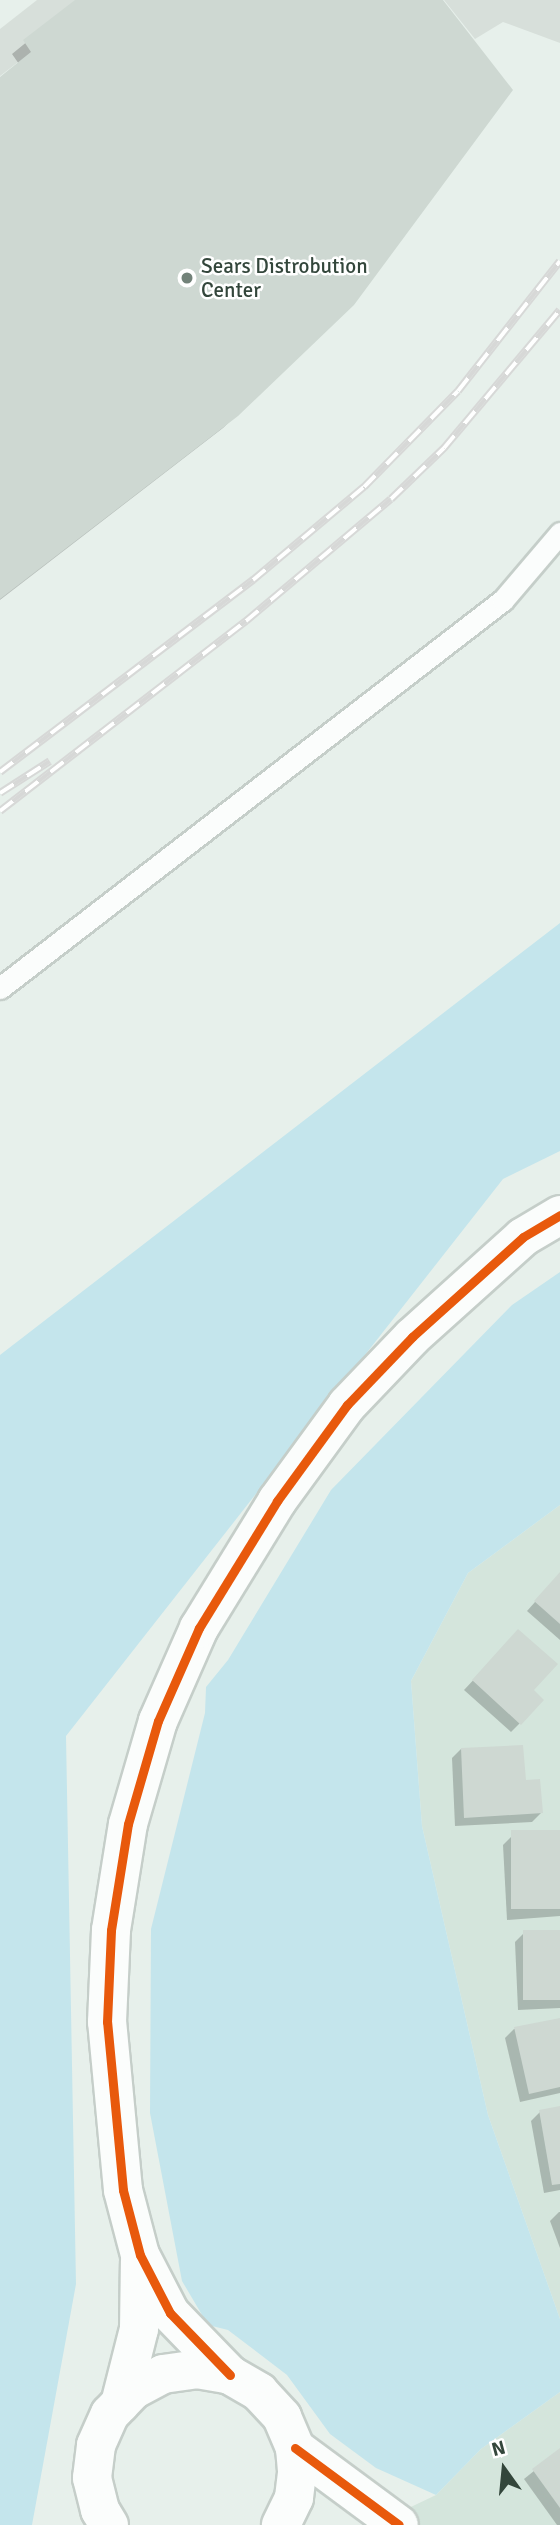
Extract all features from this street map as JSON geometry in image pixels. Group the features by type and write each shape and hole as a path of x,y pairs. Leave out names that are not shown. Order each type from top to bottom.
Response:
{"street":[{"path":"281,2525 294,2498 295,2448 282,2417 259,2392 230,2375 170,2313 140,2255 124,2190 107,2022 111,1930 126,1837 158,1721 200,1628 277,1501 348,1405 412,1337 523,1237 560,1215"},
{"path":"120,2404 139,2329 140,2255"},
{"path":"103,2520 92,2478 96,2445 110,2414 133,2390 163,2374 197,2369 230,2375"},
{"path":"295,2448 399,2525"}],"lane":[{"path":"0,988 503,600 560,533"}],"shaded area":[{"path":"37,0 99,0 0,76 0,29"},
{"path":"444,0 560,0 560,43 503,22 475,39"},
{"path":"560,923 560,1151 503,1179 66,1736 76,2284 32,2525 0,2525 0,1355"},
{"path":"560,1272 560,1505 468,1573 411,1681 422,1826 488,2115 560,2319 560,2392 481,2449 436,2495 376,2468 330,2434 287,2375 228,2330 208,2325 182,2281 150,2113 151,1929 205,1713 206,1687 228,1660 331,1490 512,1305"},
{"path":"560,1505 560,2319 488,2115 422,1826 411,1681 468,1573"},
{"path":"560,2392 560,2525 373,2525 436,2495 481,2449"}],"building":[{"name":"Sears Distrobution Center","path":"75,0 443,0 513,90 354,305 238,416 0,599 0,77 31,52 23,40"},
{"path":"560,1572 560,1624 534,1601"},
{"path":"518,1629 558,1664 534,1690 544,1700 521,1725 472,1680"},
{"path":"523,1745 526,1780 540,1779 543,1813 464,1818 461,1748"},
{"path":"511,1830 560,1830 560,1909 511,1909"},
{"path":"523,1930 560,1930 560,2000 523,2000"},
{"path":"560,2018 560,2087 529,2094 514,2027"},
{"path":"560,2106 560,2184 552,2185 539,2110"},
{"path":"560,2448 560,2508 532,2469"}],"railway":[{"path":"0,772 253,580 364,487 458,391 560,261"},
{"path":"0,811 246,621 391,499 444,448 560,310"},
{"path":"0,793 50,761"}],"cycle path":[{"path":"230,2375 170,2313 140,2255 123,2190 107,2022 111,1930 128,1824 158,1721 199,1628 277,1501 347,1405 412,1337 523,1237 560,1215"},
{"path":"295,2448 399,2525"}],"place":[{"name":"Sears Distrobution Center","path":"187,278"}]}
